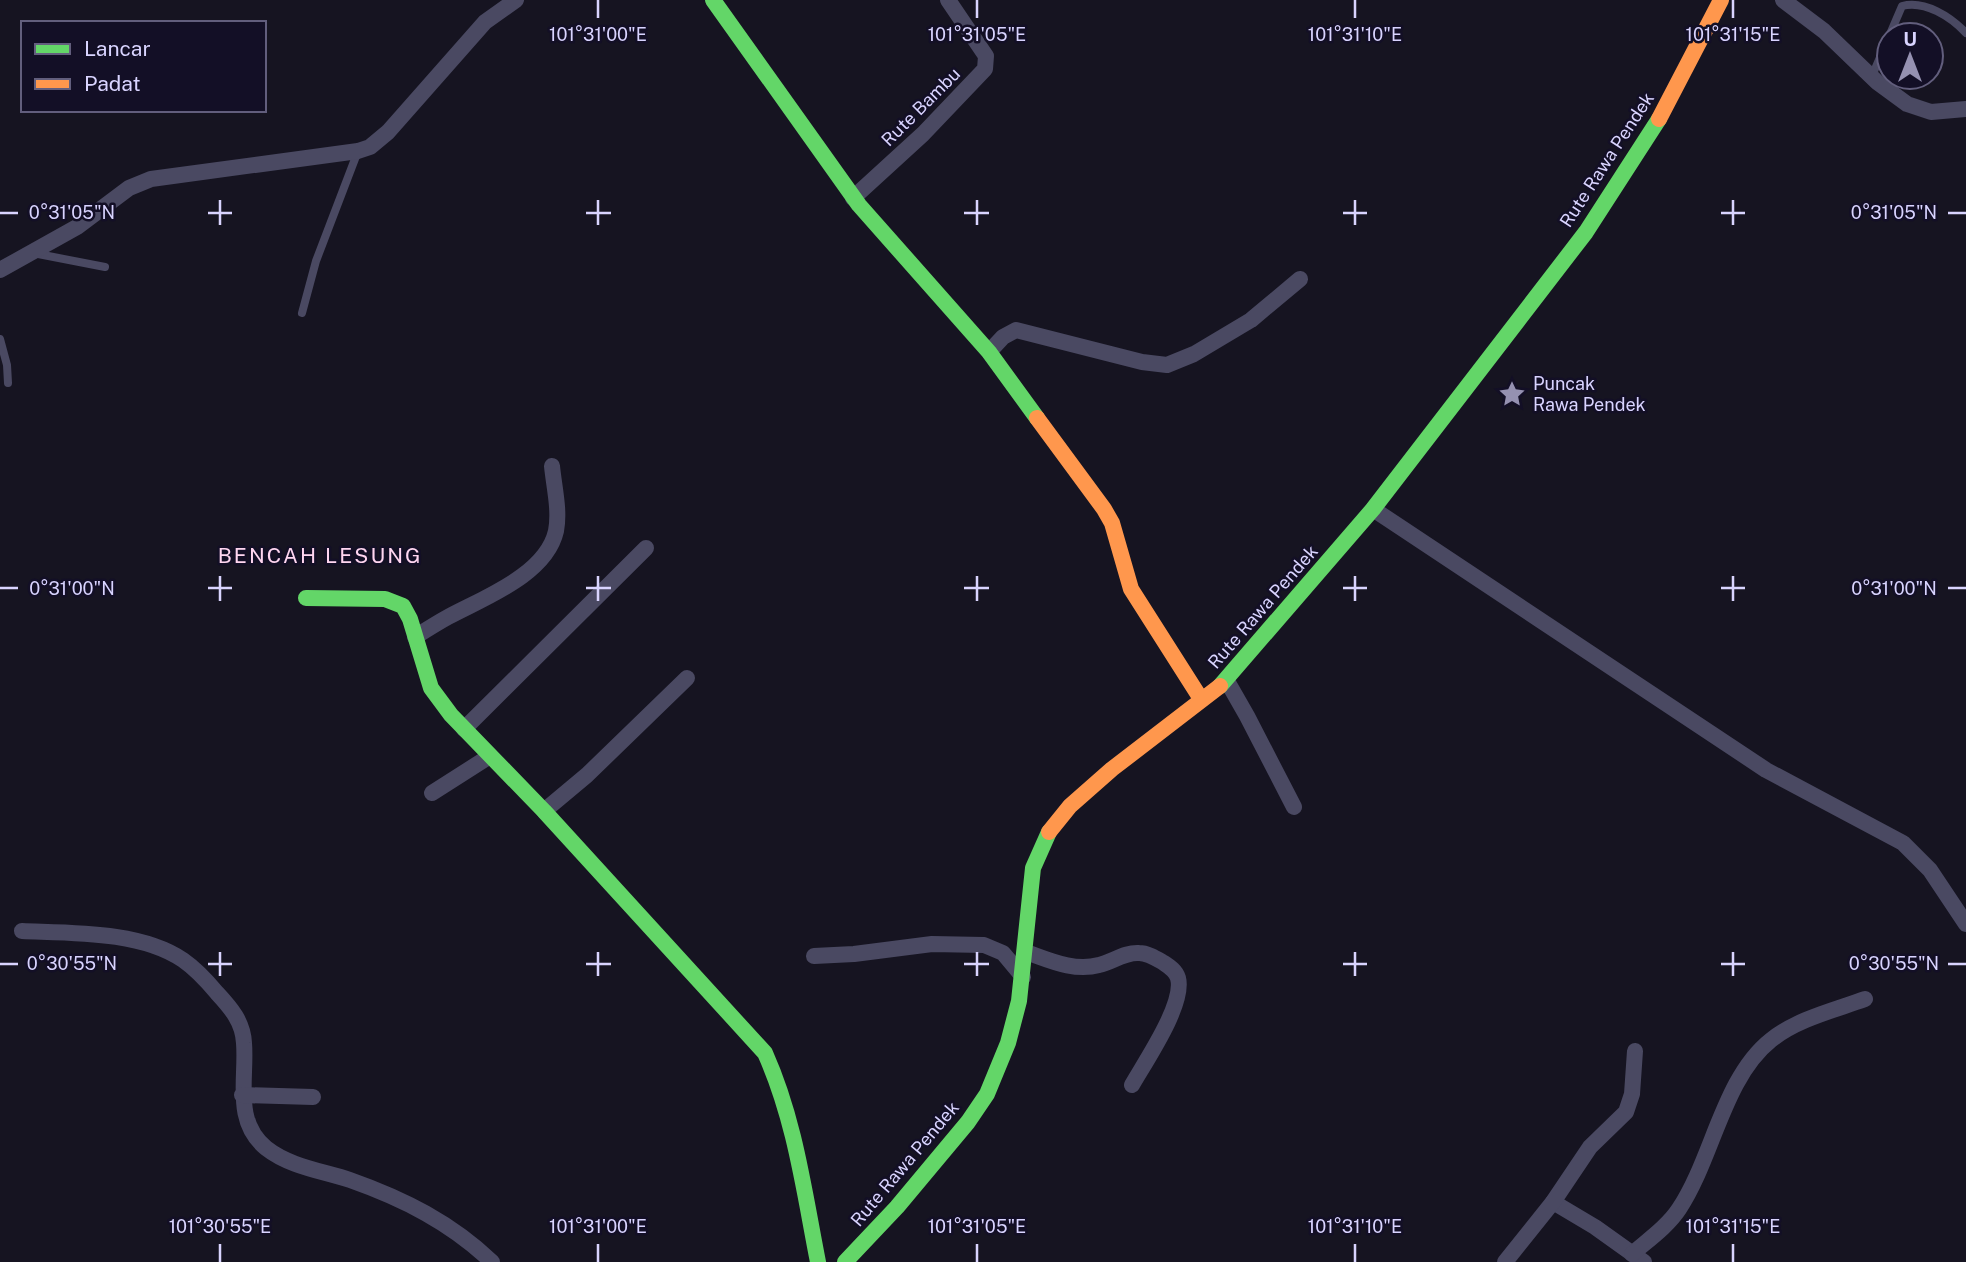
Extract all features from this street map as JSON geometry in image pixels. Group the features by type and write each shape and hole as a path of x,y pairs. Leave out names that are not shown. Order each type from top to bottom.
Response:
{"street":[{"path":"0,270 77,227 129,188 151,179 358,151 370,147 388,132 485,22 516,0"},
{"path":"713,0 856,202 989,352 1104,509 1112,523 1131,589 1201,699"},
{"name":"Rute Bambu","path":"856,202 985,69 986,56 948,0"},
{"name":"Rute Rawa Pendek","path":"845,1262 949,1145 986,1094 1008,1043 1023,977 1031,880 1040,850 1052,828 1070,806 1112,769 1227,681 1373,509 1586,232 1655,126 1721,0"},
{"path":"1783,0 1824,31 1872,76 1908,104 1917,109 1942,113 1966,109"},
{"path":"989,352 1003,337 1016,331 1142,362 1172,363 1194,354 1251,320 1300,279"},
{"path":"415,637 508,586 524,575 550,548 557,517 552,466"},
{"path":"1373,509 1766,770 1903,843 1930,870 1966,924"},
{"path":"464,729 646,548"},
{"path":"306,598 393,600 406,609 431,688 464,729 544,811 765,1053 775,1073 789,1117 818,1262"},
{"path":"544,811 587,775 687,678"},
{"path":"1227,681 1294,807"},
{"path":"432,793 490,756"},
{"path":"22,931 123,939 158,947 182,959 228,1004 240,1022 244,1043 244,1111 250,1127 266,1148 310,1169 396,1197 445,1223 492,1262"},
{"path":"814,956 932,944 984,945 1003,953 1023,977"},
{"path":"1026,952 1057,963 1081,967 1097,966 1130,954 1141,953 1174,971 1179,986 1176,1002 1132,1085"},
{"path":"1553,1202 1638,1258 1678,1211 1699,1172 1739,1082 1755,1056 1786,1030 1866,999"},
{"path":"1505,1262 1553,1202 1590,1147 1626,1112 1632,1094 1635,1051"},
{"path":"242,1095 313,1097"}],"lane":[{"path":"1872,76 1902,6 1919,5 1951,18 1966,33"},
{"path":"302,313 316,261 358,151"},
{"path":"33,253 105,267"},
{"path":"0,339 7,365 8,383"}],"traffic: fast":[{"path":"713,0 859,205 989,352 1037,418"},
{"path":"1220,686 1373,509 1586,232 1659,119"},
{"path":"306,598 385,599 403,606 410,619 431,688 451,715 544,811 765,1053 791,1130 818,1262"},
{"path":"845,1262 897,1207 968,1122 987,1094 1008,1043 1019,1001 1033,868 1049,832"}],"traffic: slow":[{"path":"1659,119 1721,0"},
{"path":"1037,418 1104,509 1112,523 1131,589 1201,699"},
{"path":"1049,832 1070,806 1112,769 1220,686"}],"place":[{"name":"Puncak Rawa Pendek","path":"1512,394"}],"district":[{"name":"BENCAH LESUNG","path":"320,556"}]}
